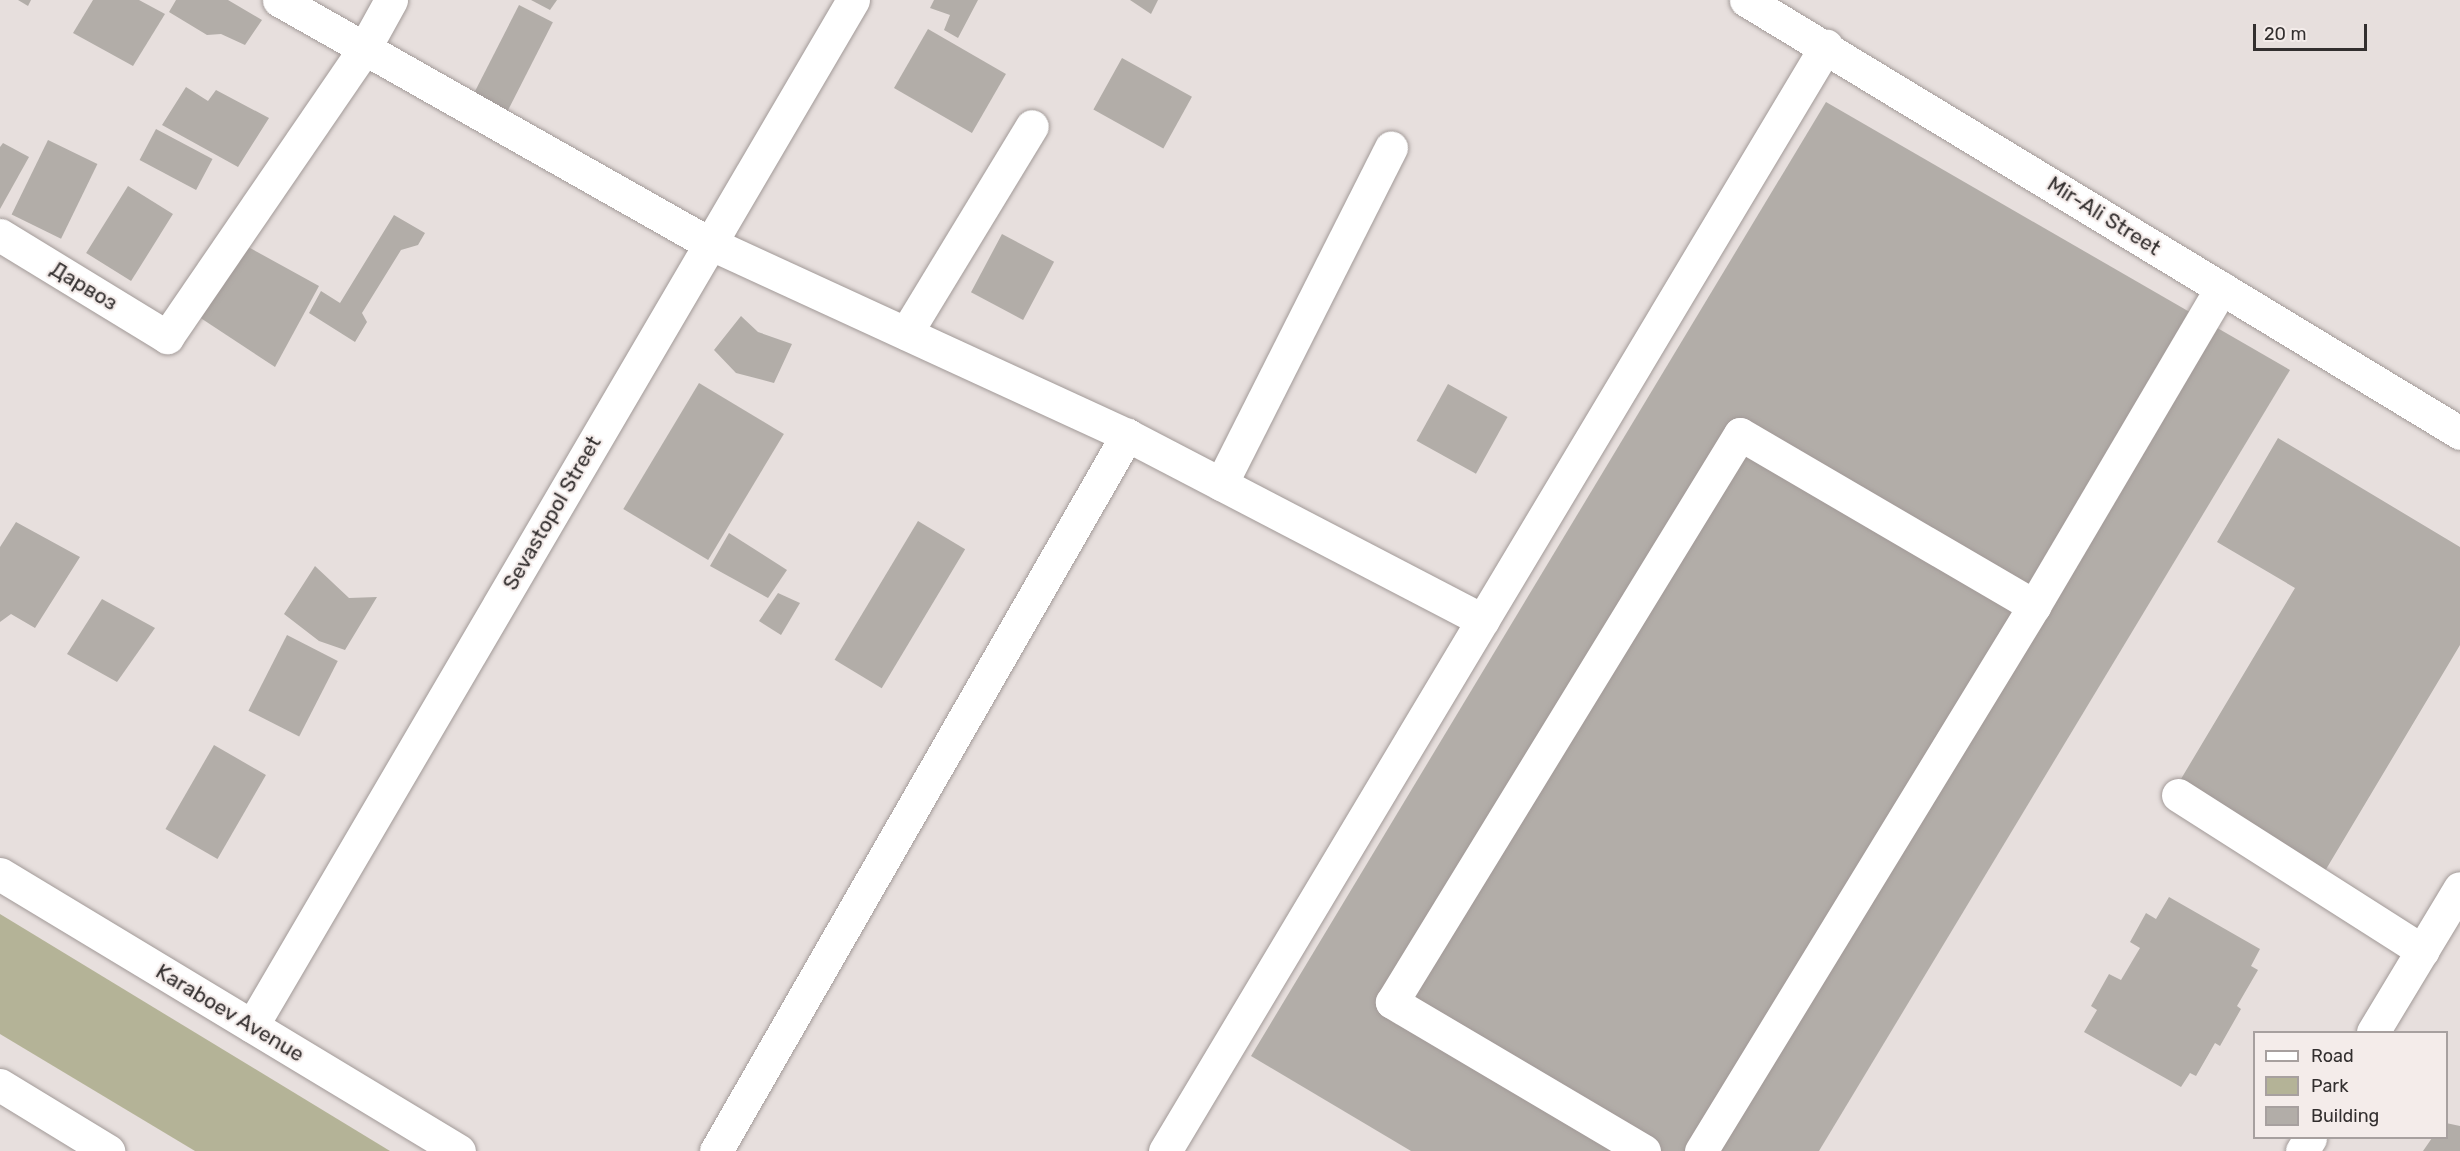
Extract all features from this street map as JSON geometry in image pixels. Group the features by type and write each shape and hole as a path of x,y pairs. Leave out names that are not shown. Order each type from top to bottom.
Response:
{"main road":[{"path":"279,0 709,243 1127,435 1483,620"},
{"path":"364,49 391,0"},
{"name":"Sevastopol Street","path":"252,1026 853,0"},
{"name":"Mir-Ali Street","path":"1746,0 1826,46 2460,433"},
{"path":"1165,1151 1826,46"},
{"name":"Дарвоз","path":"0,235 167,337 364,49"},
{"path":"906,333 1032,126"},
{"path":"1221,484 1390,148"},
{"path":"1701,1151 2034,606 2220,288"},
{"path":"1644,1151 1392,1002 1740,434 2034,606"},
{"path":"716,1151 1127,435"},
{"path":"2178,795 2422,951"},
{"name":"Karaboev Avenue","path":"0,874 459,1151"},
{"path":"2374,1031 2460,888"},
{"path":"0,1085 108,1151"}],"green space":[{"path":"0,914 390,1151 195,1151 0,1034"}],"building":[{"path":"18,0 31,0 28,6"},
{"path":"93,0 139,0 165,14 133,66 73,33"},
{"path":"176,0 228,0 262,20 245,45 221,34 207,35 169,12"},
{"path":"531,0 557,0 550,10"},
{"path":"934,0 978,0 958,38 944,30 950,15 930,8"},
{"path":"1130,0 1158,0 1151,14"},
{"path":"519,5 553,22 507,111 474,94"},
{"path":"928,29 1006,74 972,133 894,88"},
{"path":"1122,58 1192,97 1163,148 1093,110"},
{"path":"186,87 208,101 216,90 269,118 238,167 162,125"},
{"path":"1826,102 2290,370 1819,1151 1411,1151 1251,1056"},
{"path":"156,129 213,159 196,190 140,160"},
{"path":"48,140 97,164 61,239 12,215"},
{"path":"3,143 29,157 0,209 0,147"},
{"path":"128,186 173,214 131,281 86,253"},
{"path":"394,215 425,233 418,245 401,250 362,313 367,322 355,342 309,313 321,291 340,303"},
{"path":"1002,234 1054,262 1023,320 971,292"},
{"path":"241,243 319,286 275,367 193,313"},
{"path":"741,316 758,332 792,344 774,383 736,373 714,350"},
{"path":"699,383 784,434 708,560 623,509"},
{"path":"1448,384 1507,417 1476,474 1416,441"},
{"path":"2278,438 2460,547 2460,645 2322,876 2175,789 2295,588 2217,542"},
{"path":"918,521 965,549 882,688 835,660"},
{"path":"16,522 80,557 35,628 11,614 0,622 0,547"},
{"path":"729,533 787,570 768,598 710,566"},
{"path":"315,566 349,598 377,597 345,650 319,641 284,614"},
{"path":"778,593 800,603 781,635 759,621"},
{"path":"102,599 155,628 117,682 67,654"},
{"path":"287,635 338,661 299,737 248,711"},
{"path":"214,745 266,775 217,859 166,829"},
{"path":"2169,897 2260,949 2251,966 2258,970 2237,1006 2241,1009 2220,1046 2215,1043 2196,1076 2190,1073 2181,1087 2084,1032 2097,1010 2091,1006 2109,974 2121,980 2140,948 2130,942 2146,913 2156,919"},
{"path":"2448,1123 2460,1126 2460,1151 2423,1151 2431,1139 2448,1139"}]}
